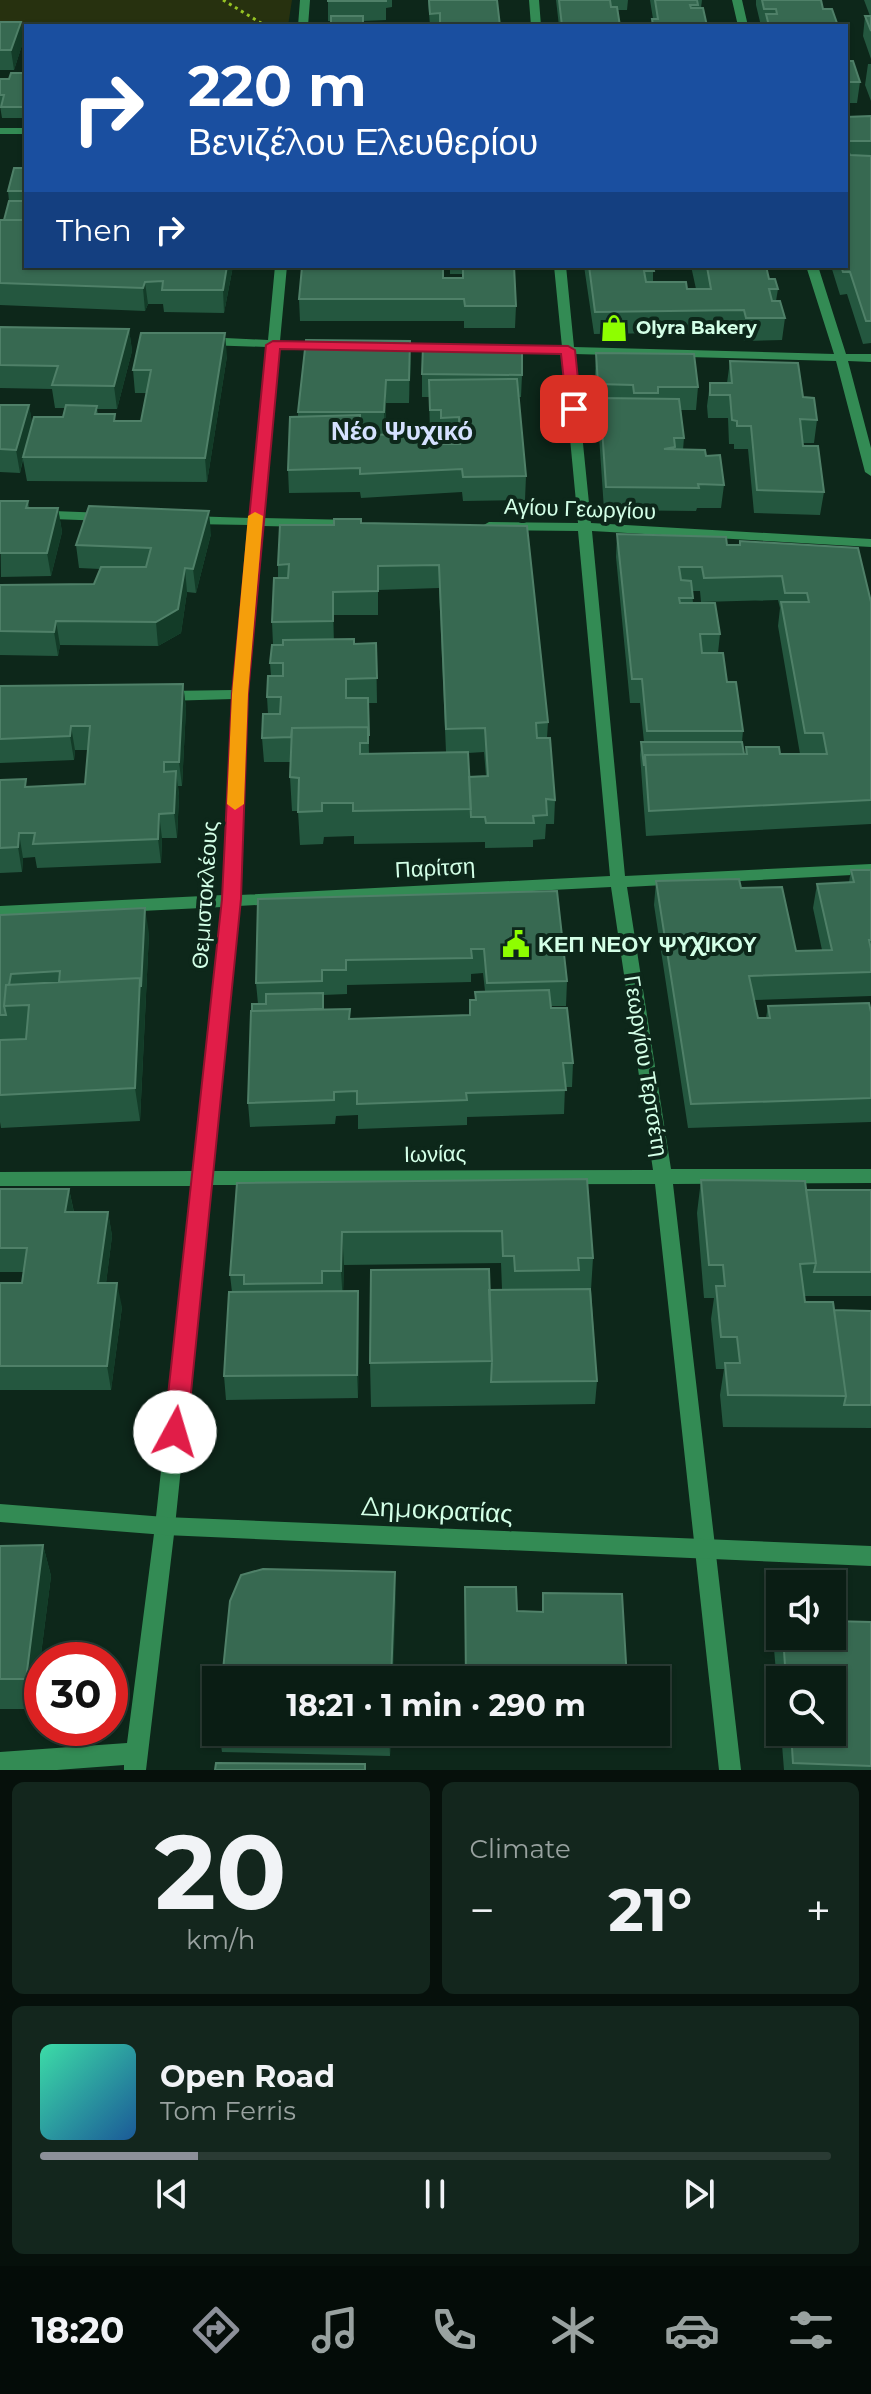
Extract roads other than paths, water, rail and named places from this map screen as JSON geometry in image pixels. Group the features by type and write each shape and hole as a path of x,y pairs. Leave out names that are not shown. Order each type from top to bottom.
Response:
{"street":[{"path":"303,24 305,0"},
{"path":"534,0 536,24"},
{"path":"737,0 743,24"},
{"path":"0,34 24,34"},
{"path":"0,131 24,131"},
{"name":"Θεμιστοκλέους","path":"137,1761 231,899 240,694 281,268"},
{"name":"Γεωργίου Τερτσέτη","path":"560,268 618,882 663,1176 730,1770"},
{"path":"813,268 841,357 871,472"},
{"path":"197,341 335,346"},
{"path":"382,347 459,348"},
{"path":"490,349 871,358"},
{"path":"0,513 127,517"},
{"path":"175,519 365,524"},
{"name":"Αγίου Γεωργίου","path":"475,525 585,527 871,543"},
{"path":"150,696 240,694"},
{"name":"Παρίτση","path":"0,912 871,869"},
{"name":"Ιωνίας","path":"0,1179 871,1176"},
{"name":"Δημοκρατίας","path":"0,1513 165,1526 871,1556"},
{"path":"0,1763 137,1761"}],"place":[{"name":"Olyra Bakery","path":"614,328"},
{"name":"ΚΕΠ ΝΕΟΥ ΨΥΧΙΚΟΥ","path":"516,944"}],"district":[{"name":"Νέο Ψυχικό","path":"402,431"}]}
